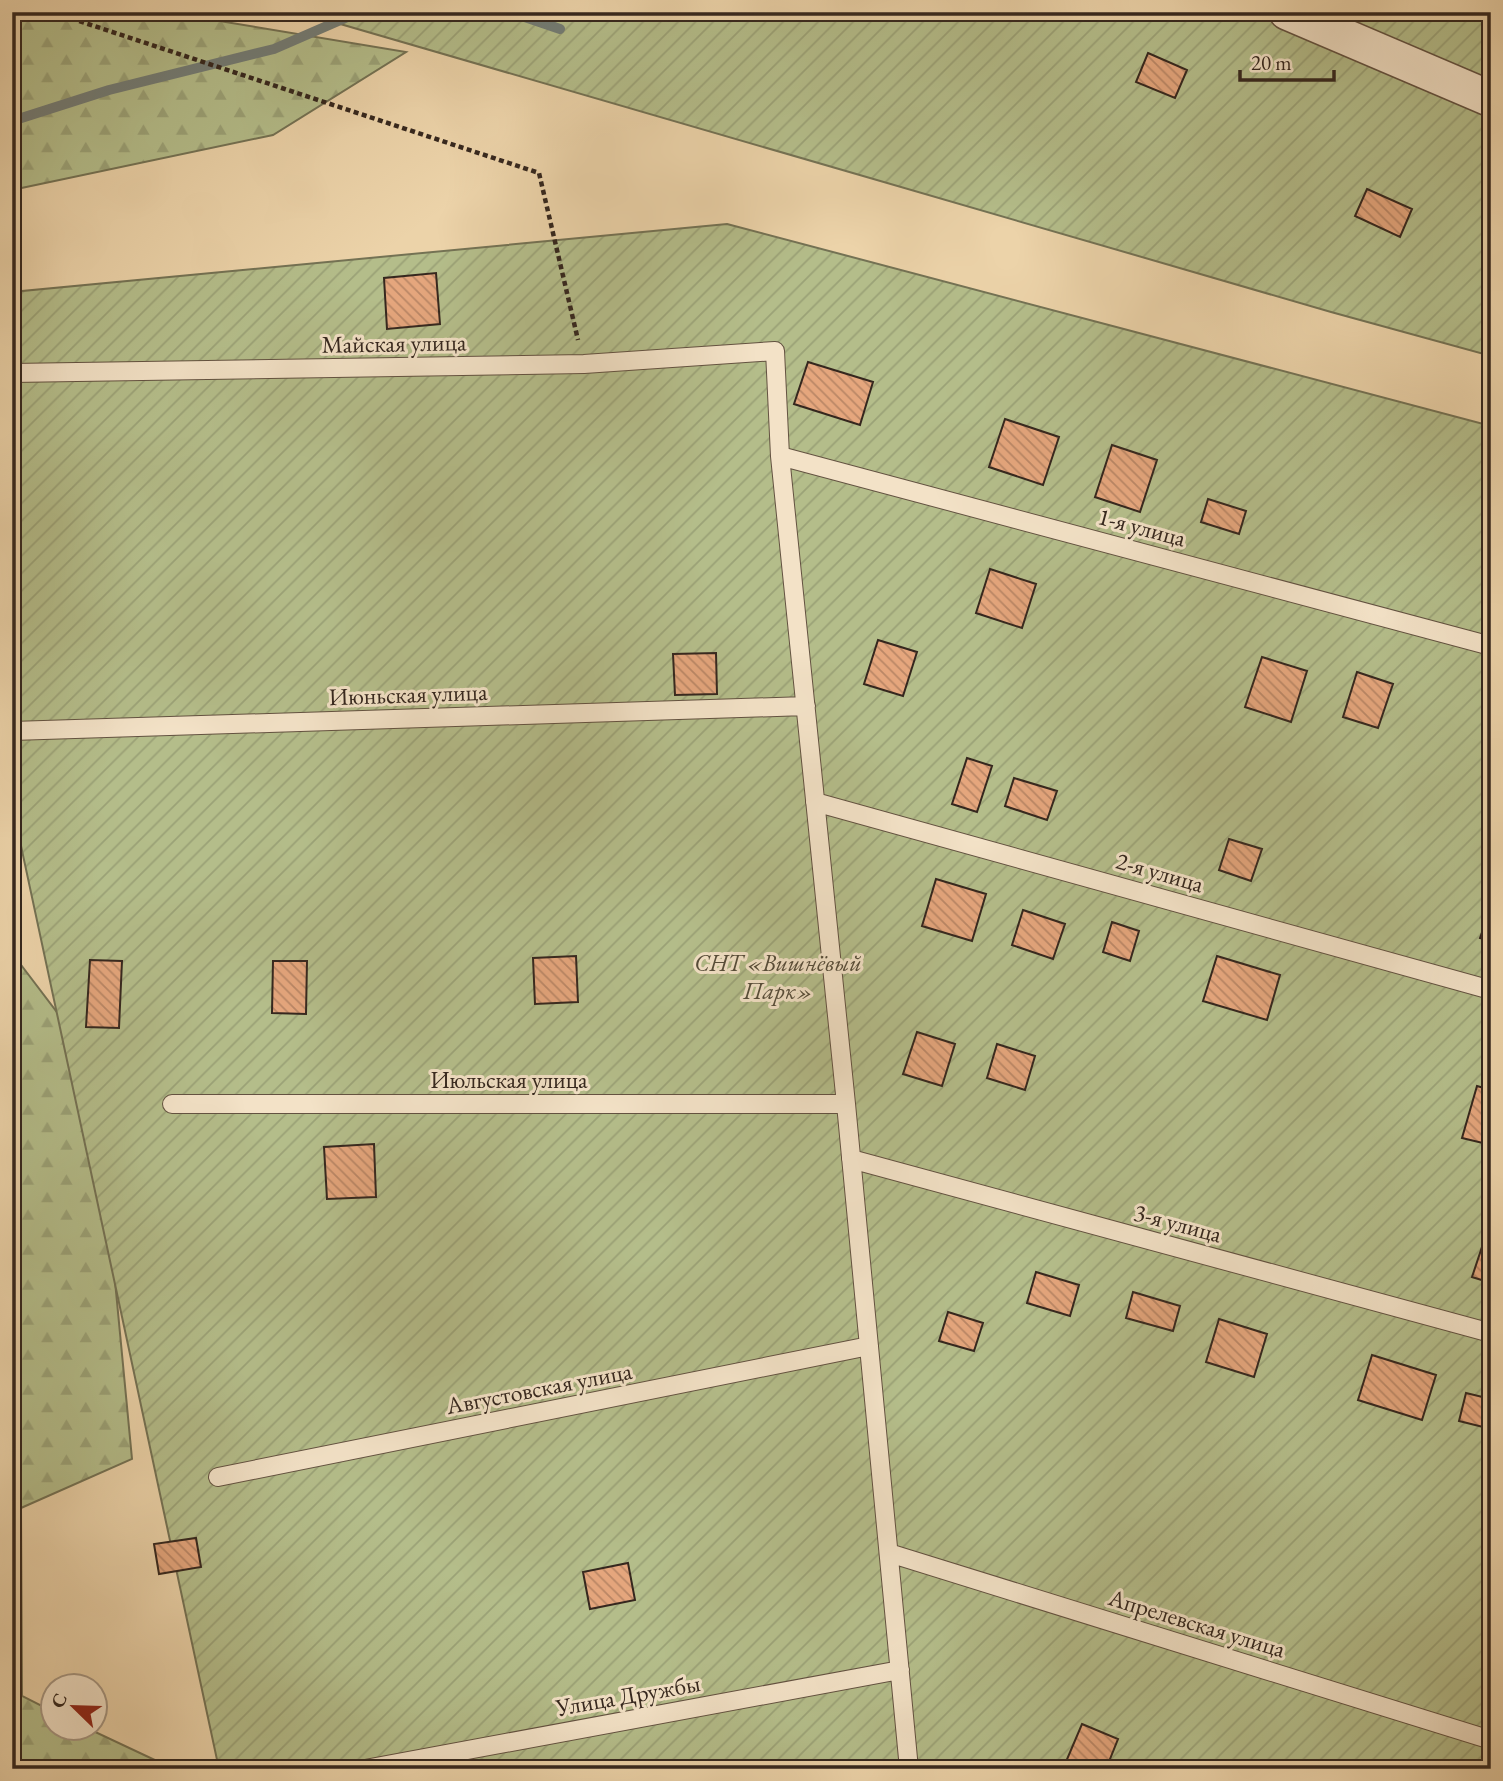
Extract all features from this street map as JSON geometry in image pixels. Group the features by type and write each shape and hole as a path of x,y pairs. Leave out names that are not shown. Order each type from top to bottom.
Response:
{"street":[{"path":"1287,12 1491,99"}],"lane":[{"name":"Майская улица","path":"12,373 584,364 775,351 780,456"},
{"name":"1-я улица","path":"780,456 1491,646"},
{"path":"780,456 852,1159 909,1769"},
{"name":"Июньская улица","path":"12,731 806,706"},
{"name":"2-я улица","path":"815,802 1491,990"},
{"name":"Июльская улица","path":"172,1104 846,1104"},
{"name":"3-я улица","path":"852,1159 1491,1333"},
{"name":"Августовская улица","path":"218,1477 869,1346"},
{"name":"Апрелевская улица","path":"889,1553 1491,1740"},
{"name":"Улица Дружбы","path":"365,1769 900,1670"}],"path":[{"path":"66,12 70,18 539,173 584,364"}],"green space":[{"path":"12,12 165,12 406,52 273,135 12,190"},
{"path":"299,12 1491,12 1491,356 1331,312"},
{"name":"СНТ «Вишнёвый Парк»","path":"727,224 1491,426 1491,1769 219,1769 12,804 12,292"},
{"path":"12,953 94,1061 132,1459 21,1508 22,1696 38,1704 38,1742 108,1742 108,1738 157,1761 159,1769 12,1769"}],"building":[{"path":"1148,53 1187,70 1175,98 1136,82"},
{"path":"1367,189 1412,209 1400,237 1355,216"},
{"path":"436,273 440,324 387,329 384,278"},
{"path":"808,362 873,382 860,425 794,404"},
{"path":"1005,419 1059,437 1043,485 989,467"},
{"path":"1112,445 1157,460 1140,512 1095,497"},
{"path":"1208,499 1246,511 1239,534 1201,522"},
{"path":"990,569 1036,584 1022,628 976,613"},
{"path":"878,640 917,652 903,696 864,684"},
{"path":"716,653 717,694 675,695 673,654"},
{"path":"1262,657 1307,671 1291,722 1245,707"},
{"path":"1357,672 1393,684 1378,728 1343,717"},
{"path":"967,758 992,766 977,812 952,804"},
{"path":"1014,778 1057,791 1047,820 1005,806"},
{"path":"1229,839 1262,849 1251,881 1219,870"},
{"path":"936,879 986,894 972,941 922,926"},
{"path":"1491,907 1491,941 1480,938"},
{"path":"1023,910 1065,924 1053,959 1012,945"},
{"path":"1112,922 1139,931 1130,961 1103,952"},
{"path":"576,956 578,1002 535,1004 533,958"},
{"path":"1217,956 1280,975 1267,1020 1203,1001"},
{"path":"90,960 122,961 119,1028 86,1027"},
{"path":"273,961 307,961 306,1014 272,1013"},
{"path":"917,1032 955,1044 942,1086 903,1074"},
{"path":"997,1044 1035,1056 1025,1090 987,1078"},
{"path":"1477,1086 1491,1090 1491,1145 1462,1138"},
{"path":"374,1144 376,1197 327,1199 324,1147"},
{"path":"1487,1232 1491,1233 1491,1283 1472,1277"},
{"path":"1036,1272 1079,1285 1070,1316 1027,1303"},
{"path":"1133,1292 1180,1306 1173,1331 1126,1318"},
{"path":"948,1312 983,1323 974,1351 939,1341"},
{"path":"1219,1319 1267,1334 1254,1377 1206,1362"},
{"path":"1372,1355 1436,1375 1422,1420 1358,1400"},
{"path":"1466,1393 1491,1399 1491,1429 1459,1421"},
{"path":"196,1538 201,1567 159,1574 154,1544"},
{"path":"628,1563 635,1600 590,1609 583,1572"},
{"path":"1082,1724 1118,1739 1106,1769 1077,1769 1065,1764"}],"waterway":[{"path":"12,121 109,90 274,49 359,12"},
{"path":"510,12 560,29"}]}
